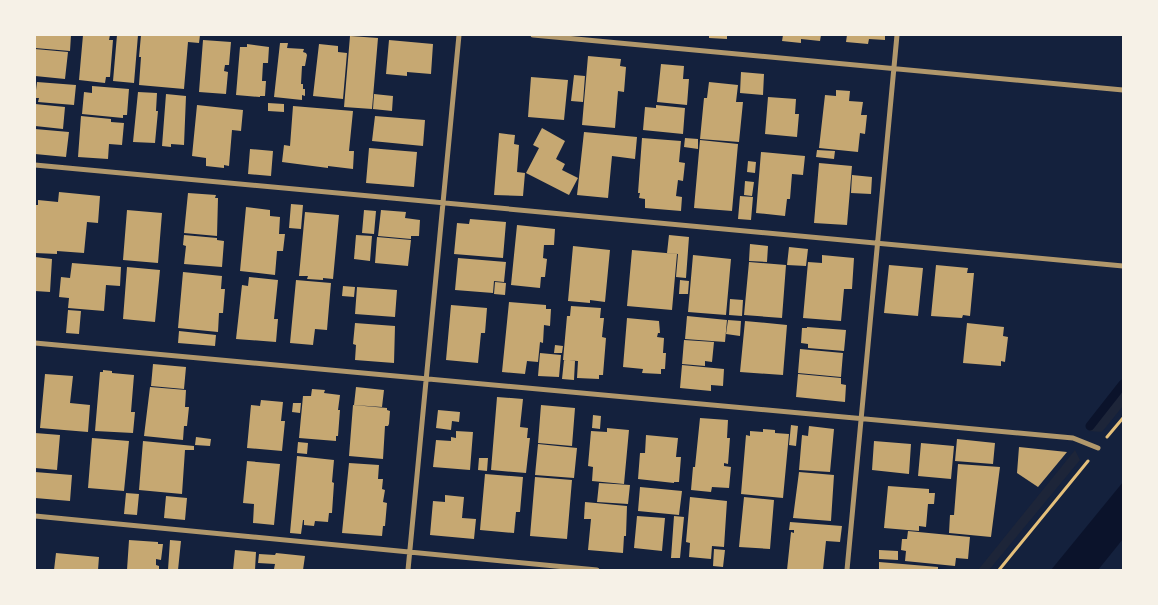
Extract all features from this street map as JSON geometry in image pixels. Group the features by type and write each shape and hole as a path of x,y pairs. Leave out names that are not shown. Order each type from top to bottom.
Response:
{"street":[{"path":"408,570 459,35"},
{"path":"533,35 1123,90"},
{"path":"847,570 897,35"},
{"path":"35,165 1123,266"},
{"path":"35,343 1073,438 1098,448"},
{"path":"35,516 597,570"}],"path":[{"path":"999,570 1123,418"}],"shaded area":[{"path":"1123,388 1123,406 1102,432 1089,431"},
{"path":"1075,450 1080,460 989,570 978,570"},
{"path":"1123,482 1123,539 1098,570 1051,570"}],"building":[{"path":"35,35 71,35 70,51 35,48"},
{"path":"83,35 110,35 109,40 113,40 110,77 106,77 105,83 79,80"},
{"path":"117,35 138,35 134,83 113,81"},
{"path":"141,35 200,35 199,43 188,42 184,89 139,85"},
{"path":"709,35 727,35 727,39 709,38"},
{"path":"783,35 821,35 820,41 801,39 801,43 782,41"},
{"path":"847,35 885,35 885,40 869,39 868,44 846,42"},
{"path":"350,36 378,38 372,109 344,107"},
{"path":"203,40 231,42 229,65 225,65 224,71 228,72 226,94 199,92"},
{"path":"389,40 433,44 431,74 407,72 407,76 386,74"},
{"path":"280,43 288,43 287,48 304,49 303,52 307,55 305,66 302,66 301,84 303,84 303,89 305,89 305,96 302,95 302,100 274,97"},
{"path":"247,44 269,47 268,63 263,63 262,81 266,81 265,96 236,95 240,47 247,47"},
{"path":"319,44 338,46 338,52 347,53 343,99 313,96"},
{"path":"35,49 68,52 65,79 35,76"},
{"path":"588,56 621,59 620,66 626,67 624,92 618,91 615,128 582,125"},
{"path":"661,64 684,66 683,79 689,79 687,105 657,102"},
{"path":"741,72 764,74 763,95 740,93"},
{"path":"574,75 585,76 583,102 571,101"},
{"path":"531,77 568,80 564,120 528,117"},
{"path":"37,82 76,85 74,105 38,102 39,98 35,98"},
{"path":"709,82 738,85 736,102 743,102 739,142 700,139 704,98 707,98"},
{"path":"92,86 129,89 127,115 123,115 123,118 82,114 84,92 92,93"},
{"path":"836,90 850,91 849,101 863,102 861,115 867,115 865,134 860,133 858,152 819,148 825,95 836,96"},
{"path":"138,92 157,93 156,111 158,111 155,143 133,142"},
{"path":"166,94 186,96 184,145 171,144 171,147 162,146"},
{"path":"374,94 393,96 392,111 373,109"},
{"path":"768,97 796,99 795,114 799,114 797,137 765,134"},
{"path":"268,103 284,104 284,112 268,111"},
{"path":"35,104 65,107 63,129 35,126"},
{"path":"197,105 243,110 241,131 232,130 229,166 224,165 224,168 206,166 206,158 192,156"},
{"path":"656,105 685,108 683,134 643,130 645,107 656,108"},
{"path":"293,106 353,111 349,151 354,151 353,169 282,162 284,145 290,146"},
{"path":"81,116 111,119 111,122 124,123 122,145 109,144 108,159 78,157"},
{"path":"375,116 425,120 423,146 372,141"},
{"path":"542,128 565,141 556,159 565,164 562,170 578,178 569,195 526,173 539,148 533,145"},
{"path":"35,129 69,132 66,157 35,154"},
{"path":"584,132 637,137 635,159 612,156 608,198 577,195"},
{"path":"499,133 515,135 514,144 519,145 517,172 525,173 523,196 494,195"},
{"path":"642,138 681,141 679,162 685,163 683,181 678,180 676,196 682,197 681,211 645,208 645,199 639,198"},
{"path":"685,138 698,139 698,149 684,147"},
{"path":"700,140 738,144 732,211 694,208"},
{"path":"369,148 417,152 414,187 366,183"},
{"path":"250,149 273,151 271,176 248,174"},
{"path":"817,150 835,151 834,159 816,157"},
{"path":"761,152 805,156 803,175 792,174 790,199 787,199 785,216 756,213"},
{"path":"748,161 756,162 755,173 747,172"},
{"path":"819,163 852,166 847,225 814,223"},
{"path":"852,175 872,177 871,194 851,193"},
{"path":"745,181 754,182 752,196 744,195"},
{"path":"59,192 100,196 98,223 87,222 84,253 57,251 57,254 35,253 35,205 38,205 38,200 58,202"},
{"path":"188,193 216,195 215,198 218,198 217,236 184,233"},
{"path":"740,196 753,197 751,220 738,219"},
{"path":"291,204 303,205 301,229 289,228"},
{"path":"246,207 270,210 270,216 280,217 279,234 285,234 283,251 277,251 275,275 240,271"},
{"path":"127,210 162,213 158,263 123,260"},
{"path":"364,210 376,211 374,234 362,233"},
{"path":"381,210 406,212 405,218 420,220 419,236 411,236 411,239 378,236"},
{"path":"305,212 339,215 333,279 307,279 308,276 299,276"},
{"path":"470,219 506,222 503,258 454,254 457,223 469,224"},
{"path":"517,225 555,229 554,245 544,245 543,258 547,259 545,277 541,277 540,288 511,285"},
{"path":"184,235 217,238 217,240 224,241 222,267 184,264 186,246 183,245"},
{"path":"356,235 372,236 370,261 354,259"},
{"path":"669,235 689,237 686,278 676,277 678,254 667,253"},
{"path":"377,237 411,240 408,266 375,263"},
{"path":"750,244 768,246 767,262 749,261"},
{"path":"573,246 610,250 605,302 590,300 590,303 568,301"},
{"path":"789,247 808,249 806,266 787,265"},
{"path":"632,250 677,254 672,310 627,306"},
{"path":"693,255 731,259 726,315 688,312"},
{"path":"822,255 854,258 852,289 844,289 841,321 803,318 808,262 822,263"},
{"path":"35,257 52,259 50,292 35,291"},
{"path":"458,258 506,262 504,282 494,281 493,293 455,290"},
{"path":"749,262 786,265 782,318 744,315"},
{"path":"72,263 121,267 120,286 106,285 104,311 68,308 69,298 59,297 61,277 70,278"},
{"path":"889,265 923,268 918,316 884,313"},
{"path":"936,265 968,268 967,273 974,273 970,316 963,315 962,318 931,316"},
{"path":"127,267 160,270 155,322 123,319"},
{"path":"183,272 222,276 221,289 225,289 223,313 219,313 218,332 178,328"},
{"path":"249,277 278,280 274,319 278,319 276,342 236,339 242,285 248,286"},
{"path":"296,280 331,283 327,330 315,329 313,345 290,343"},
{"path":"680,280 689,281 688,294 679,294"},
{"path":"495,282 506,283 505,295 494,294"},
{"path":"343,286 355,287 354,297 342,296"},
{"path":"357,287 397,290 395,317 355,314"},
{"path":"730,299 743,300 742,316 729,315"},
{"path":"509,302 546,305 546,309 551,309 550,326 544,325 543,343 540,342 538,362 527,361 525,374 502,372"},
{"path":"451,305 487,308 485,333 481,333 478,363 446,360"},
{"path":"571,306 601,308 600,318 604,318 602,337 606,338 603,375 599,375 599,379 577,378 578,361 563,360 567,316 570,316"},
{"path":"68,310 81,311 79,334 66,333"},
{"path":"687,316 727,320 725,342 685,339"},
{"path":"627,318 659,321 660,333 658,333 657,337 664,338 663,353 666,353 665,369 661,369 661,374 642,373 643,369 623,367"},
{"path":"728,320 741,321 740,336 726,334"},
{"path":"745,321 787,325 783,375 740,372"},
{"path":"355,323 395,326 394,363 355,360 356,345 353,344"},
{"path":"967,323 1004,327 1003,336 1008,337 1005,362 1001,361 1001,366 963,363"},
{"path":"802,328 846,330 844,351 808,348 808,344 801,343"},
{"path":"179,331 216,335 215,346 178,343"},
{"path":"684,340 714,342 712,362 705,361 705,366 682,364"},
{"path":"555,345 563,346 562,353 554,353"},
{"path":"800,349 843,353 841,377 798,373"},
{"path":"540,353 561,355 559,377 538,376"},
{"path":"564,360 575,361 574,380 562,379"},
{"path":"153,364 186,367 184,389 151,386"},
{"path":"682,365 724,369 723,386 711,385 711,391 680,388"},
{"path":"103,370 112,371 112,373 134,375 131,412 135,412 133,433 95,431 100,372 103,372"},
{"path":"45,374 73,376 70,403 90,405 88,432 40,428"},
{"path":"798,374 841,378 841,384 846,385 845,402 796,397"},
{"path":"150,387 186,390 185,407 189,407 187,426 184,426 183,440 144,436"},
{"path":"356,387 384,390 382,407 354,405"},
{"path":"312,389 325,390 324,393 340,395 338,436 336,436 336,441 299,438 303,396 311,396"},
{"path":"497,397 523,399 520,427 528,428 527,438 530,438 526,473 491,470"},
{"path":"261,400 283,402 281,421 285,421 282,451 247,448 251,405 260,406"},
{"path":"293,403 301,403 300,413 292,412"},
{"path":"353,405 387,408 390,411 389,424 385,426 383,459 349,456"},
{"path":"541,405 575,408 572,446 538,443"},
{"path":"438,410 460,412 459,422 452,421 451,430 436,428"},
{"path":"593,415 601,416 600,429 592,428"},
{"path":"700,418 728,420 727,438 730,438 728,464 724,463 724,466 731,467 729,488 712,487 711,492 691,490"},
{"path":"791,425 798,426 796,446 789,445"},
{"path":"809,426 834,429 830,472 799,470 802,435 808,436"},
{"path":"607,428 629,430 624,484 592,481 593,467 588,466 591,431 607,432"},
{"path":"763,429 775,430 775,433 789,434 783,498 741,494 746,435 750,436 750,431 763,432"},
{"path":"456,431 473,432 470,470 433,467 436,440 451,441 451,437 456,438"},
{"path":"35,433 60,435 57,470 35,468"},
{"path":"646,435 678,438 676,457 681,457 679,482 638,479 640,453 645,453"},
{"path":"196,437 211,439 210,446 195,445"},
{"path":"92,438 129,441 124,491 88,488"},
{"path":"957,439 995,443 993,464 955,461"},
{"path":"143,441 194,446 194,450 185,450 182,494 139,490"},
{"path":"874,441 911,444 909,474 872,470"},
{"path":"298,442 308,443 307,454 297,453"},
{"path":"921,443 954,446 951,479 918,476"},
{"path":"538,444 577,448 574,478 535,475"},
{"path":"1019,447 1067,452 1038,487 1017,473"},
{"path":"297,456 334,460 332,513 329,513 328,522 315,521 314,526 304,525 303,520 301,534 290,533"},
{"path":"479,458 488,458 487,471 478,470"},
{"path":"247,461 280,464 274,525 253,523 254,504 243,503"},
{"path":"349,463 379,465 378,479 383,479 382,489 385,490 383,502 387,503 382,536 342,533"},
{"path":"958,464 1000,467 991,537 949,533 950,515 954,515"},
{"path":"35,472 72,475 70,501 35,498"},
{"path":"799,472 834,475 831,521 793,518"},
{"path":"485,474 523,477 520,512 516,512 514,533 480,530"},
{"path":"535,477 572,480 567,539 530,536"},
{"path":"599,483 630,485 628,504 597,502"},
{"path":"888,486 929,489 929,493 935,493 934,504 928,504 926,527 919,526 919,531 884,528"},
{"path":"640,487 682,491 679,515 638,511"},
{"path":"126,493 139,494 137,515 124,514"},
{"path":"445,495 464,497 462,518 476,519 474,539 430,535 433,501 445,502"},
{"path":"166,496 187,498 185,520 164,518"},
{"path":"690,497 727,501 724,547 712,546 711,559 689,557 690,543 686,542"},
{"path":"744,497 774,500 770,549 739,547"},
{"path":"585,502 627,506 626,536 624,536 623,553 588,550 591,519 584,519"},
{"path":"637,516 665,518 662,551 634,548"},
{"path":"674,516 684,517 680,558 671,558"},
{"path":"790,522 842,526 840,542 826,541 823,570 787,570 791,532 794,533 794,530 789,530"},
{"path":"908,531 970,537 968,559 956,558 955,566 905,561 906,551 901,550 902,539 907,539"},
{"path":"129,540 163,544 161,560 156,559 156,565 159,566 159,570 127,570"},
{"path":"170,540 181,541 178,570 168,570"},
{"path":"714,549 725,550 723,567 713,566"},
{"path":"235,550 256,552 255,570 233,570"},
{"path":"879,550 898,551 898,560 879,559"},
{"path":"56,553 99,557 98,570 54,570"},
{"path":"276,553 305,556 303,570 274,569 275,564 258,563 259,554 275,555"},
{"path":"879,562 938,567 938,570 879,570"}],"waterway":[{"path":"1090,426 1123,384"}]}
